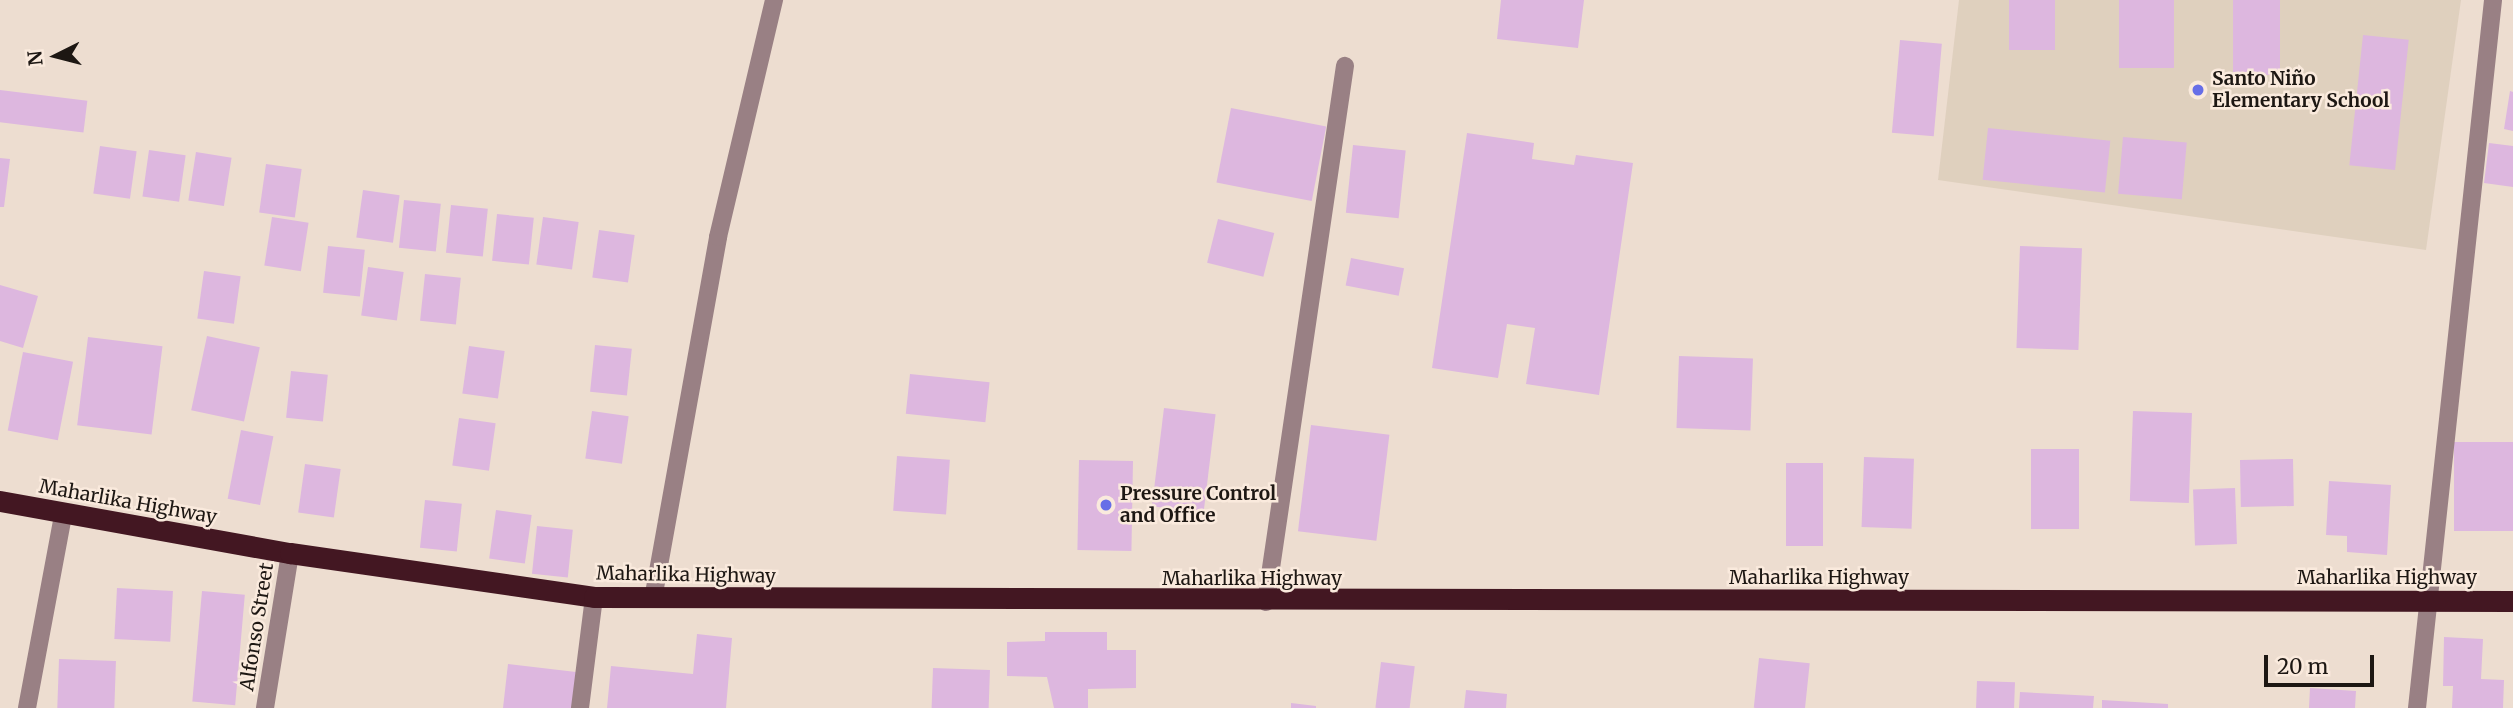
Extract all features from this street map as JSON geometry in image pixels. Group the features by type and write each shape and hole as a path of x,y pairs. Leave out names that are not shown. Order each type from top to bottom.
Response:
{"highway":[{"name":"Maharlika Highway","path":"0,501 290,553 594,597 1266,602 2513,601"}],"street":[{"path":"653,598 718,237 774,0"},
{"path":"2417,708 2433,600 2493,0"},
{"path":"1266,602 1345,66"},
{"path":"27,708 63,514"},
{"name":"Alfonso Street","path":"265,708 290,553"},
{"path":"580,708 594,597"}],"shaded area":[{"name":"Santo Niño Elementary School","path":"1959,0 2461,0 2426,250 1938,180"}],"building":[{"path":"1501,0 1584,0 1578,48 1497,39"},
{"path":"2009,0 2055,0 2055,50 2009,50"},
{"path":"2119,0 2174,0 2174,68 2119,68"},
{"path":"2233,0 2280,0 2280,75 2233,75"},
{"path":"2363,35 2409,40 2395,170 2349,165"},
{"path":"1900,40 1942,44 1934,136 1892,133"},
{"path":"0,90 87,101 83,132 0,122"},
{"path":"2510,91 2513,92 2513,131 2504,129"},
{"path":"1231,108 1326,127 1312,201 1216,183"},
{"path":"1988,128 2110,141 2105,193 1983,180"},
{"path":"1467,133 1534,143 1532,159 1574,165 1576,155 1633,163 1599,395 1526,384 1535,328 1507,324 1498,378 1432,368"},
{"path":"2123,137 2187,143 2182,199 2118,194"},
{"path":"2489,143 2513,146 2513,187 2484,183"},
{"path":"1353,145 1406,151 1399,218 1346,213"},
{"path":"100,146 137,151 130,199 93,194"},
{"path":"149,150 186,155 179,202 142,197"},
{"path":"196,152 232,158 224,206 188,200"},
{"path":"0,158 10,159 4,207 0,207"},
{"path":"266,164 302,169 295,218 259,213"},
{"path":"363,190 400,195 393,243 356,238"},
{"path":"404,200 441,204 436,252 399,248"},
{"path":"451,205 488,209 483,257 446,253"},
{"path":"497,214 534,218 529,265 492,261"},
{"path":"272,217 309,223 301,271 264,265"},
{"path":"543,217 579,222 572,270 536,265"},
{"path":"1218,219 1274,233 1263,277 1207,263"},
{"path":"599,230 635,235 628,283 592,278"},
{"path":"328,246 365,250 360,297 323,293"},
{"path":"2020,246 2082,248 2078,350 2016,348"},
{"path":"1351,258 1404,268 1399,296 1346,285"},
{"path":"368,267 404,272 397,321 361,316"},
{"path":"204,271 241,276 234,324 197,319"},
{"path":"425,274 461,278 456,325 420,321"},
{"path":"0,285 38,296 23,348 0,341"},
{"path":"207,336 260,347 244,422 191,410"},
{"path":"88,337 162,346 152,434 77,425"},
{"path":"595,345 632,349 627,396 590,392"},
{"path":"469,346 505,351 498,399 462,394"},
{"path":"23,352 73,362 58,440 8,431"},
{"path":"1679,356 1753,359 1750,431 1676,428"},
{"path":"291,371 328,375 323,422 286,418"},
{"path":"910,374 990,382 985,422 906,414"},
{"path":"1164,408 1216,414 1204,513 1152,506"},
{"path":"592,411 629,416 622,464 585,459"},
{"path":"2133,411 2192,413 2189,503 2130,501"},
{"path":"459,418 496,423 489,471 452,466"},
{"path":"1311,425 1389,435 1376,541 1298,531"},
{"path":"241,430 273,436 260,505 228,499"},
{"path":"2454,442 2513,442 2513,531 2454,531"},
{"path":"2031,449 2079,449 2079,529 2031,529"},
{"path":"897,456 950,460 946,515 893,511"},
{"path":"1864,457 1914,459 1912,529 1862,527"},
{"path":"2293,459 2294,506 2241,507 2240,460"},
{"name":"Pressure Control and Office","path":"1079,460 1133,461 1131,551 1077,550"},
{"path":"1786,463 1823,463 1823,546 1786,546"},
{"path":"305,464 341,469 334,518 298,513"},
{"path":"2329,481 2391,485 2387,555 2347,552 2347,536 2326,535"},
{"path":"2235,488 2237,544 2195,545 2193,489"},
{"path":"425,500 462,504 457,552 420,548"},
{"path":"496,510 532,515 525,564 489,559"},
{"path":"537,526 573,530 568,578 532,574"},
{"path":"117,588 173,591 170,642 114,639"},
{"path":"202,591 245,595 235,705 192,702"},
{"path":"1045,632 1107,632 1107,650 1136,650 1136,688 1088,689 1088,708 1054,708 1047,677 1007,676 1007,642 1045,641"},
{"path":"697,634 732,638 726,708 607,708 611,666 693,674"},
{"path":"2444,637 2483,639 2481,679 2504,680 2503,708 2452,708 2453,686 2443,686"},
{"path":"1759,658 1810,663 1805,708 1754,708"},
{"path":"59,659 116,661 114,708 57,708"},
{"path":"1381,662 1415,666 1410,708 1375,708"},
{"path":"508,664 576,672 572,708 503,708"},
{"path":"933,668 990,670 989,708 932,708"},
{"path":"1977,681 2015,682 2014,708 1976,708"},
{"path":"2310,688 2356,691 2355,708 2309,708"},
{"path":"1466,690 1507,694 1506,708 1464,708"},
{"path":"2020,692 2094,696 2093,708 2019,708"},
{"path":"2102,700 2168,704 2168,708 2102,708"},
{"path":"1291,703 1316,706 1316,708 1291,708"}],"place":[{"name":"Santo Niño Elementary School","path":"2198,90"},
{"name":"Pressure Control and Office","path":"1106,505"}]}
